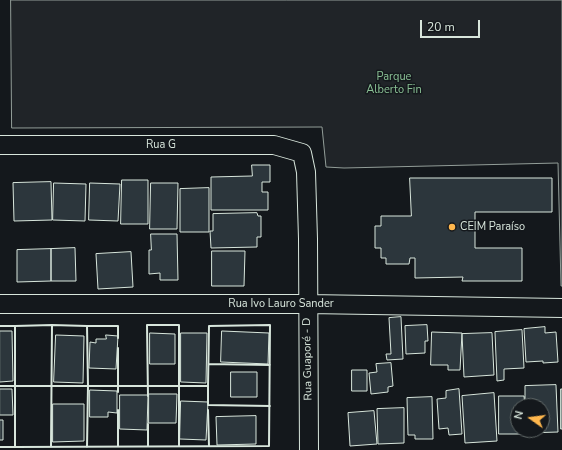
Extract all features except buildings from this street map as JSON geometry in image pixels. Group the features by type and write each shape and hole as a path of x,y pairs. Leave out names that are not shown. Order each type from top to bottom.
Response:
{"street":[{"name":"Rua G","path":"0,145 274,145 302,153 306,172"},
{"name":"Rua Guaporé - D","path":"306,172 309,450"},
{"name":"Rua Ivo Lauro Sander","path":"0,304 308,304 562,308"}],"green space":[{"name":"Parque Alberto Fin","path":"11,0 562,0 562,286 558,163 344,168 326,167 322,127 12,128"}],"wall":[{"path":"52,325 87,326 87,447"},
{"path":"15,326 52,325 51,447"},
{"path":"148,396 147,325 179,325 179,446"},
{"path":"0,386 208,386 209,326 270,325 269,446 15,447"},
{"path":"0,326 15,326 15,447 0,447"},
{"path":"87,326 118,326 118,338"},
{"path":"118,348 118,392"},
{"path":"209,364 270,365"},
{"path":"208,386 208,404"},
{"path":"208,405 270,406"},
{"path":"118,410 118,446"},
{"path":"208,410 209,446"},
{"path":"148,424 148,446"}],"place":[{"name":"CEIM Paraíso","path":"452,227"}]}
